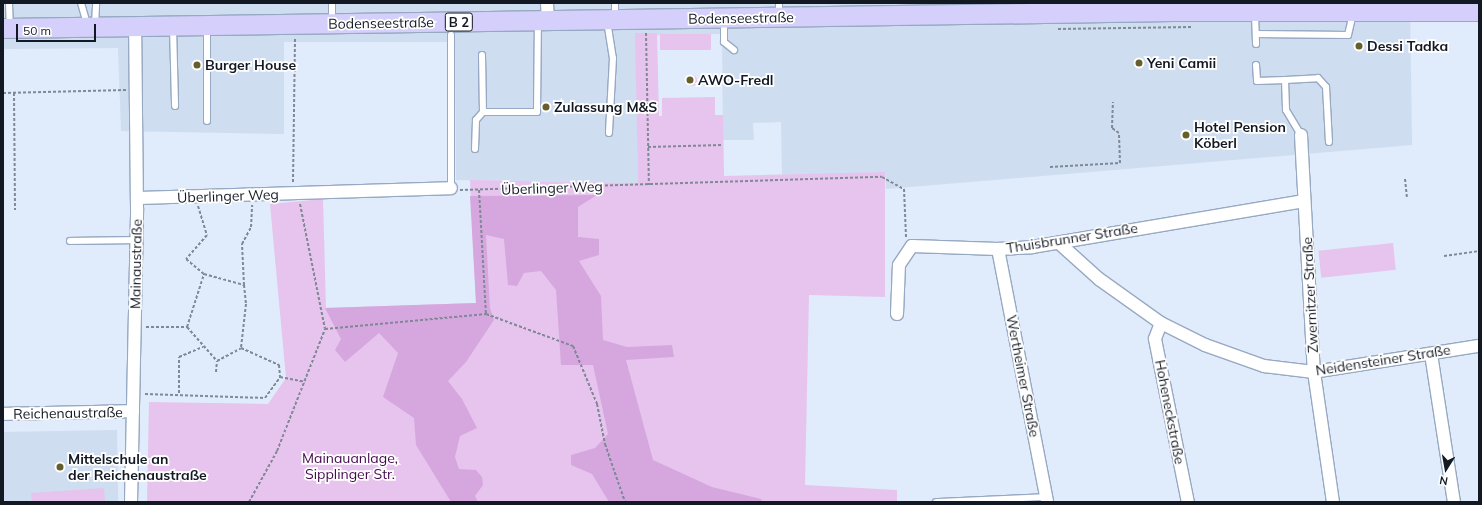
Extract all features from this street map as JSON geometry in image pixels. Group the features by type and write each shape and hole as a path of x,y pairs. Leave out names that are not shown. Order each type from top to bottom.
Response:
{"main road":[{"name":"Bodenseestraße","path":"7,28 332,24 539,10 724,18 779,10 802,14 1174,7 1254,12 1344,7 1472,8"}],"street":[{"name":"Mainaustraße","path":"131,502 137,240 135,26"},
{"name":"Zwernitzer Straße","path":"1301,135 1314,372 1333,502"},
{"name":"Überlinger Weg","path":"137,198 198,198 451,188"},
{"name":"Thuisbrunner Straße","path":"912,246 998,250 1059,243 1190,217 1304,201"},
{"name":"Neidensteiner Straße","path":"1059,243 1099,279 1161,323 1205,345 1264,366 1314,372 1479,346"},
{"path":"897,314 899,265 912,246"},
{"name":"Wertheimer Straße","path":"998,250 1047,499"},
{"name":"Hoheneckstraße","path":"1161,323 1155,339 1188,502"},
{"path":"1431,354 1454,502"},
{"name":"Reichenaustraße","path":"3,414 133,411"}],"lane":[{"path":"7,28 9,3"},
{"path":"82,3 91,27"},
{"path":"91,27 96,3"},
{"path":"332,3 332,24"},
{"path":"1256,34 1348,36 1344,7"},
{"path":"483,112 537,112 539,10"},
{"path":"1254,12 1256,44"},
{"path":"609,133 613,58 612,14"},
{"path":"724,18 724,42 734,50"},
{"path":"173,25 175,106"},
{"path":"207,25 207,121"},
{"path":"450,35 451,188"},
{"path":"476,149 476,120 483,112 482,55"},
{"path":"1256,65 1257,81 1318,78 1326,87 1329,142"},
{"path":"1285,80 1286,110 1301,135"},
{"path":"70,241 137,240"},
{"path":"936,502 1047,499"}],"path":[{"path":"646,33 649,185"},
{"path":"249,502 277,451 325,329 295,193 295,37"},
{"path":"3,93 136,90"},
{"path":"14,93 15,210"},
{"path":"1050,167 1120,163 1119,133 1112,128 1113,102"},
{"path":"648,147 722,145"},
{"name":"Überlinger Weg","path":"451,188 479,190 882,177 904,189 905,235 912,246"},
{"path":"1405,179 1407,197"},
{"path":"479,190 486,314"},
{"path":"241,348 246,304 242,244 251,227 253,196"},
{"path":"198,198 207,235 186,259 204,274 244,285"},
{"path":"1444,256 1479,251"},
{"path":"187,327 204,274"},
{"path":"325,329 486,314 573,346 597,404 605,444 625,502"},
{"path":"135,326 187,327"},
{"path":"187,327 203,347 217,361"},
{"path":"179,394 179,357 203,347"},
{"path":"217,361 241,348"},
{"path":"134,394 179,394 265,398 280,377 279,365 241,348"},
{"path":"216,372 217,361"},
{"path":"280,377 305,382"}],"shaded area":[{"path":"3,3 1410,3 1412,145 886,189 885,172 782,176 781,122 753,123 754,140 723,140 722,34 636,36 638,183 456,180 455,42 284,42 284,134 121,131 118,48 3,49"},
{"path":"597,195 578,207 578,237 599,239 599,255 579,261 601,296 603,340 627,347 672,345 674,357 626,360 653,460 712,487 761,499 762,502 609,502 592,474 571,465 571,455 595,448 608,434 593,365 561,365 556,290 541,271 524,273 517,286 508,285 504,239 486,235 490,308 494,320 466,362 448,381 462,399 477,428 460,436 455,457 459,469 476,470 482,477 483,485 475,496 478,502 451,502 416,445 414,418 383,397 398,353 379,333 345,362 335,350 341,339 325,308 476,303 470,196"},
{"name":"Mittelschule an der Reichenaustraße","path":"117,430 118,502 4,502 3,432"}],"green space":[{"name":"Mainauanlage, Sipplinger Str.","path":"635,33 657,33 659,116 662,116 662,98 715,97 715,115 723,115 724,176 885,172 885,297 809,295 805,485 897,490 897,502 147,502 149,402 268,404 286,378 270,204 323,199 326,308 476,303 470,180 638,183"},
{"path":"660,34 711,34 711,50 660,50"},
{"path":"691,74 695,76 697,80 695,84 691,86 687,84 685,80 687,76"},
{"path":"1393,243 1396,270 1321,278 1318,251"},
{"path":"104,488 105,502 32,502 31,493"}],"place":[{"name":"Dessi Tadka","path":"1359,46"},
{"name":"Yeni Camii","path":"1139,63"},
{"name":"Burger House","path":"197,65"},
{"name":"AWO-Fredl","path":"690,80"},
{"name":"Zulassung M&S","path":"546,107"},
{"name":"Hotel Pension Köberl","path":"1186,135"},
{"name":"Mittelschule an der Reichenaustraße","path":"60,467"}]}
